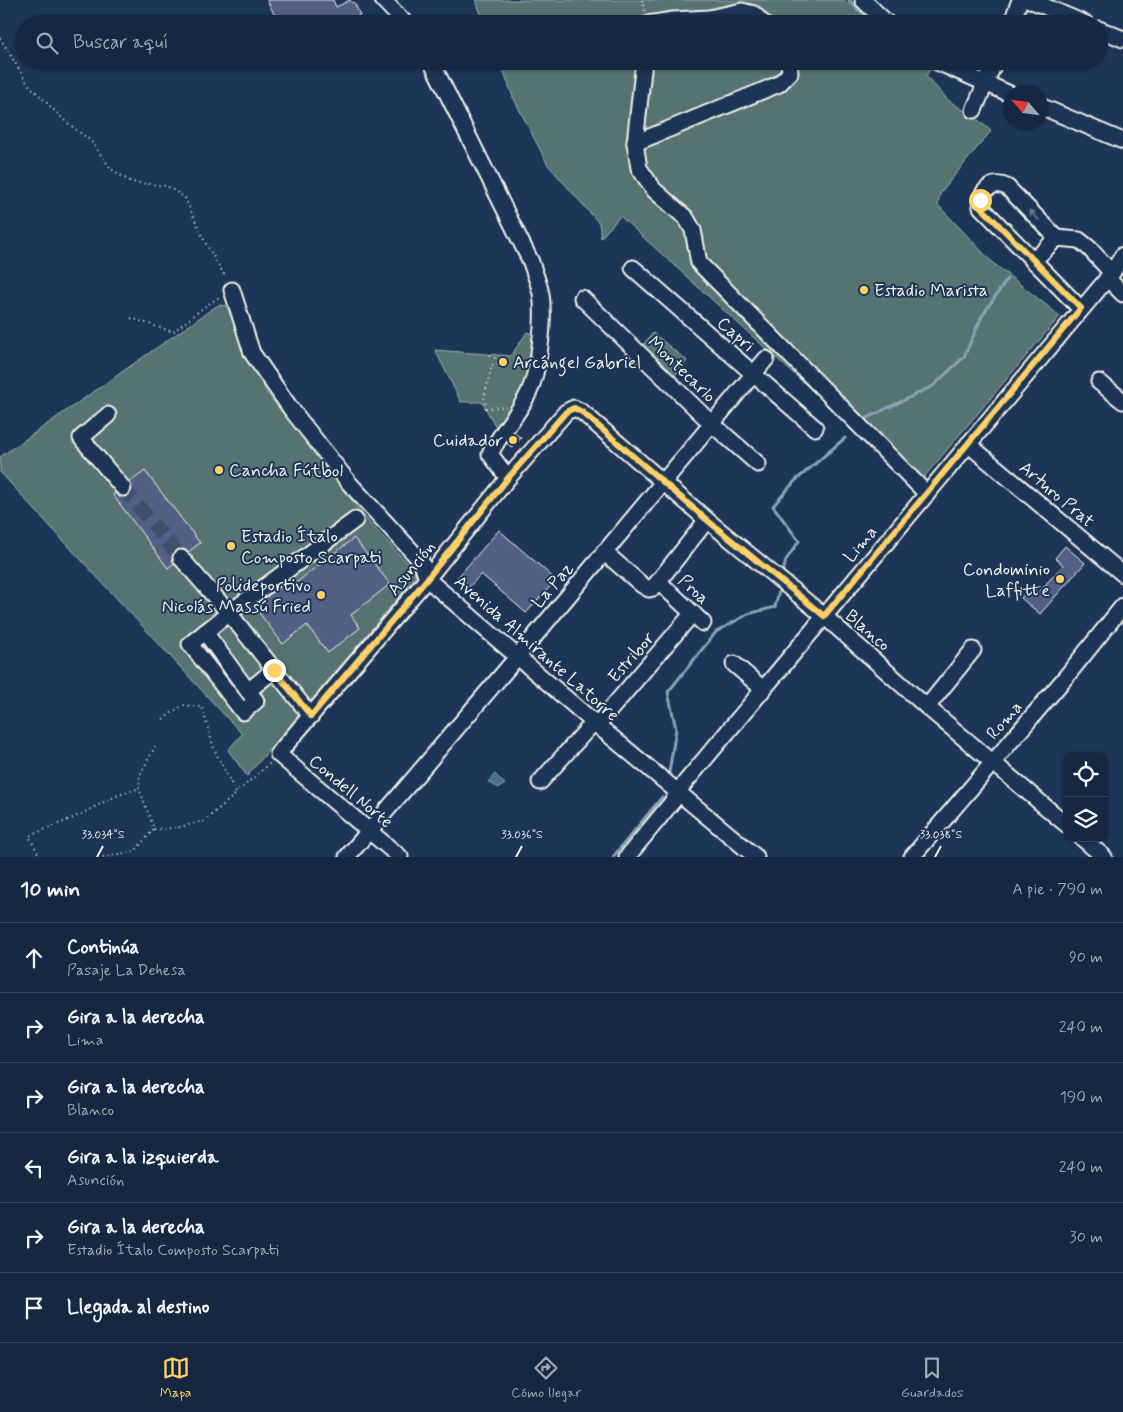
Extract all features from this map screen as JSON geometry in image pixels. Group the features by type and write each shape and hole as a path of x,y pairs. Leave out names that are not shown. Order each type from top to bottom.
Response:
{"street":[{"path":"383,0 397,15"},
{"path":"863,0 879,15"},
{"path":"1014,15 1020,0"},
{"path":"1030,0 1065,15"},
{"path":"723,15 742,11 755,15"},
{"path":"1108,33 1123,39"},
{"path":"435,70 530,262 541,295 540,343 535,373 528,394 490,454 508,478"},
{"path":"643,70 635,143 639,168 654,190 686,218 693,230 699,263 927,494"},
{"path":"635,143 779,84 790,73 790,70"},
{"path":"956,70 1003,91"},
{"path":"974,110 991,70"},
{"path":"1048,109 1123,141"},
{"path":"1081,308 981,207 980,200 982,194 988,188 994,184 1007,187 1057,238 1079,240 1089,248 1123,294"},
{"path":"1033,261 1057,238"},
{"name":"Lima","path":"626,857 673,801 678,791 1109,276 1123,255"},
{"name":"Capri","path":"633,268 815,428"},
{"name":"Avenida Almirante Latorre","path":"232,290 252,353 291,409 350,484 421,561 427,579 756,857"},
{"name":"Montecarlo","path":"582,298 711,423 758,464"},
{"name":"La Paz","path":"347,857 766,359"},
{"path":"1099,382 1123,401"},
{"name":"Asunción","path":"278,754 427,579 508,478 566,412 574,408"},
{"name":"Blanco","path":"574,408 582,412 707,520 824,616 1063,822"},
{"path":"108,415 81,438 123,488"},
{"name":"Arturo Prat","path":"968,444 1123,574"},
{"path":"205,632 256,701 243,712 190,644 205,632 229,613 355,520"},
{"path":"654,586 707,520"},
{"name":"Proa","path":"604,552 698,618"},
{"path":"181,558 229,613 311,716"},
{"name":"Roma","path":"912,857 1065,678 1123,606"},
{"name":"Estribor","path":"540,782 698,618"},
{"path":"927,706 973,650"},
{"path":"734,664 763,689"},
{"path":"248,691 274,670"},
{"name":"Condell Norte","path":"278,754 400,857"},
{"path":"1087,842 1104,857"}],"path":[{"path":"0,38 15,63"},
{"path":"19,70 28,84 65,121 91,140 111,169 131,182 167,186 186,198 205,242 232,290 204,307 173,332 131,318"},
{"path":"490,355 503,362 492,365 484,397 486,408 506,407 517,413"},
{"path":"163,719 183,705 202,708 214,750 236,794"},
{"path":"154,829 139,788 140,775 157,743"},
{"path":"104,857 134,851 154,829 176,828 204,821 269,765 278,754"},
{"path":"40,857 29,836 76,817 116,796 139,788"}],"green space":[{"path":"476,0 844,0 863,15 481,15"},
{"name":"Estadio Marista","path":"503,70 930,70 926,76 948,100 991,131 941,192 938,205 993,263 1060,316 924,477 921,476 910,488 860,439 839,415 620,216 601,238 599,223 548,165 513,97"},
{"name":"Estadio Ítalo Composto Scarpati","path":"218,305 227,306 245,351 267,393 369,522 415,571 415,578 247,776 228,750 242,734 0,472 0,457"},
{"path":"527,332 534,335 530,372 522,397 497,429 482,402 461,402 435,350 511,356"},
{"path":"653,333 687,361 669,382 635,354"}],"water":[{"path":"495,774 505,784 499,788 488,782"}],"building":[{"path":"267,0 333,0 336,7 350,0 352,3 354,2 360,15 274,15"},
{"name":"Cuidador","path":"514,433 521,438 512,448 507,443"},
{"path":"145,471 200,543 188,552 184,549 175,551 172,555 174,563 168,568 113,495 115,493 119,497 124,497 129,495 132,491 130,482"},
{"path":"499,530 556,580 526,613 481,574 468,588 457,578"},
{"name":"Polideportivo Nicolás Massú Fried","path":"354,538 390,584 351,615 360,628 328,653 307,625 283,644 254,606 289,580 293,585"},
{"name":"Condominio Laffitte","path":"1065,546 1085,563 1040,614 1021,598 1031,586 1038,593 1063,565 1055,558"}],"waterway":[{"path":"849,0 865,15"},
{"path":"867,418 933,386 964,357 982,316 1007,279"},
{"path":"782,576 786,560 799,541 773,506 795,481 845,438"},
{"path":"669,773 676,729 668,692 716,632 748,614 775,607 780,587"},
{"path":"613,857 662,797"}],"tunnel":[{"path":"123,488 181,558"}],"place":[{"name":"Estadio Marista","path":"864,290"},
{"name":"Arcángel Gabriel","path":"503,362"},
{"name":"Cuidador","path":"513,440"},
{"name":"Cancha Fútbol","path":"219,470"},
{"name":"Estadio Ítalo Composto Scarpati","path":"231,546"},
{"name":"Condominio Laffitte","path":"1060,579"},
{"name":"Polideportivo Nicolás Massú Fried","path":"321,595"}],"route":[{"path":"274,670 311,716 427,579 508,478 566,412 574,408 582,412 707,520 824,616 1081,308 981,207 980,200"}]}
